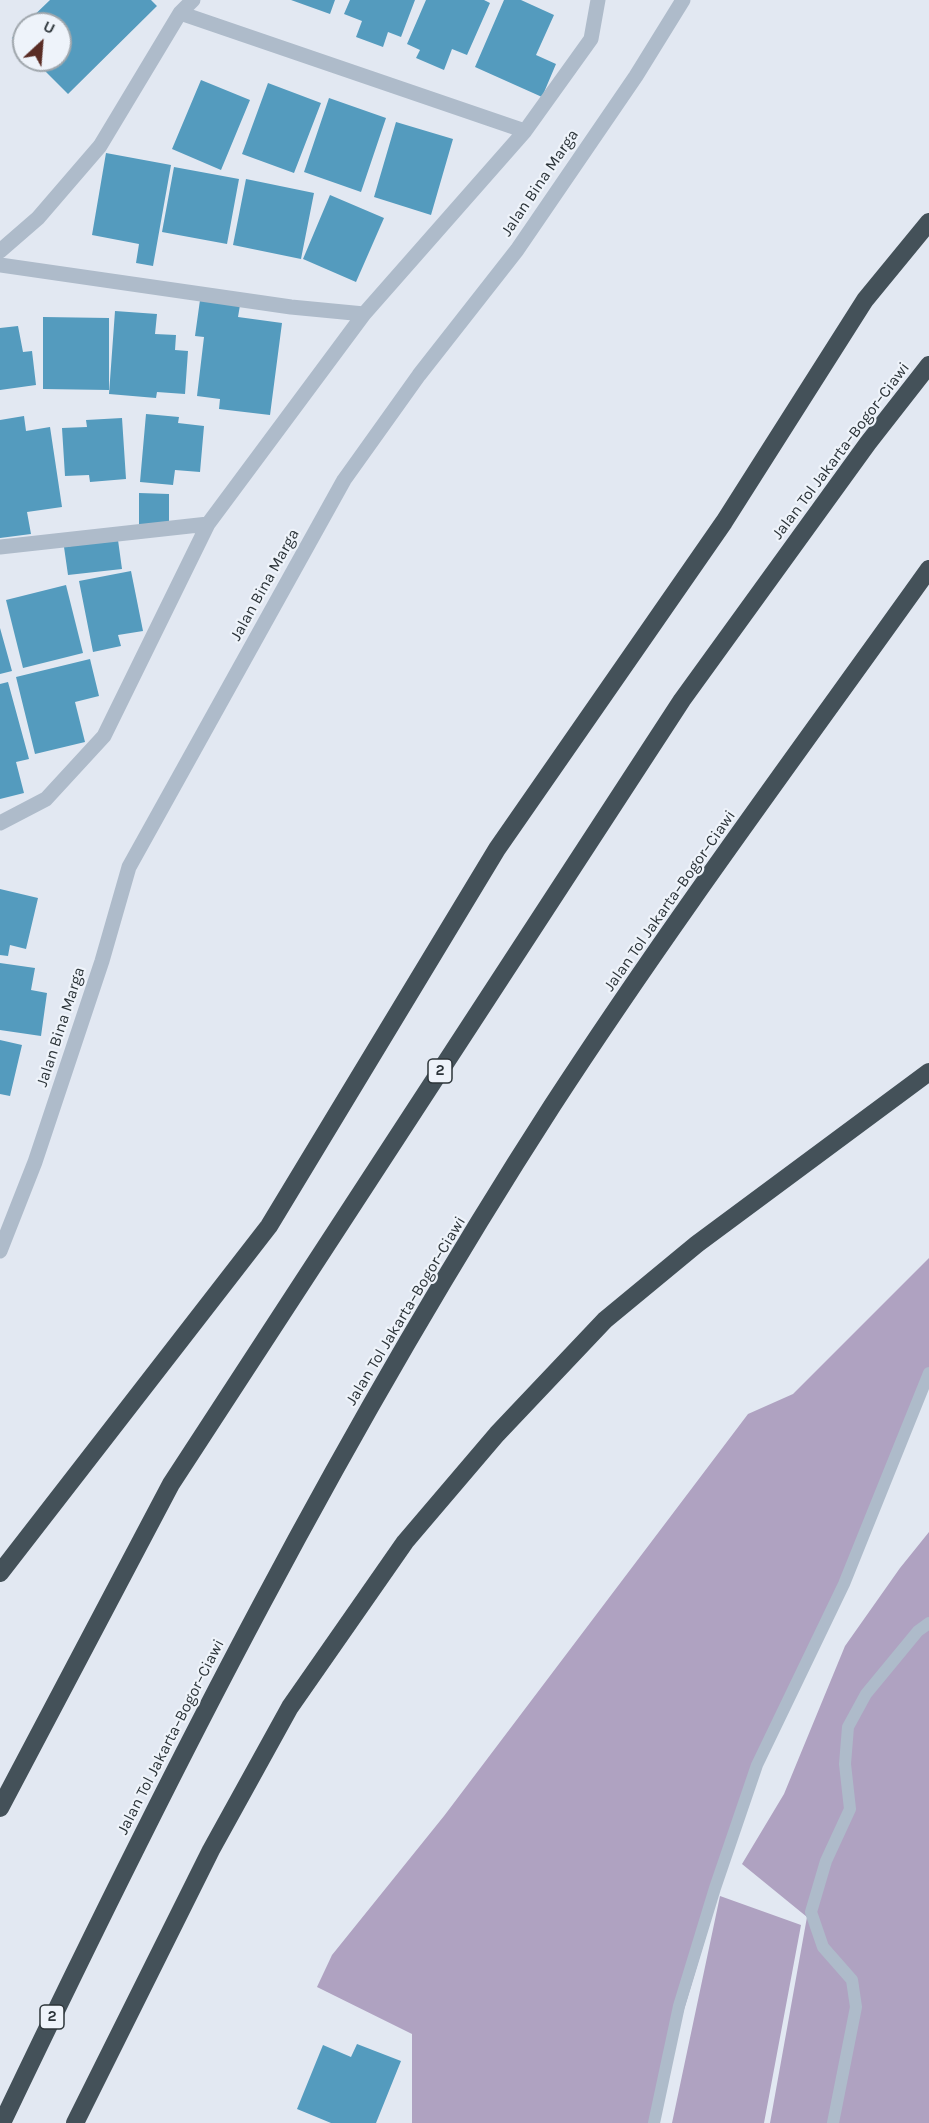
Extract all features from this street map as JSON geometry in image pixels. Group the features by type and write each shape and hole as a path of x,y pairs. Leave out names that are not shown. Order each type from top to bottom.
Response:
{"highway":[{"path":"0,1573 268,1226 497,849 723,522 865,300 929,222"},
{"name":"Jalan Tol Jakarta–Bogor–Ciawi","path":"0,1808 177,1474 682,700 868,443 929,365"},
{"name":"Jalan Tol Jakarta–Bogor–Ciawi","path":"2,2123 103,1911 301,1530 430,1305 552,1106 708,878 929,569"},
{"path":"75,2123 211,1850 290,1707 405,1542 497,1434 605,1320 706,1237 929,1072"}],"street":[{"path":"0,251 38,218 100,146 180,13 193,0"},
{"path":"0,823 46,799 104,736 208,524 364,314 525,131 591,39 598,0"},
{"name":"Jalan Bina Marga","path":"0,1251 35,1162 102,961 129,867 344,480 419,375 517,250 636,76 683,0"},
{"path":"180,13 525,131"},
{"path":"0,265 291,307 364,314"},
{"path":"0,547 208,524"}],"lane":[{"path":"654,2123 680,2006 715,1888 758,1765 844,1584 929,1373"},
{"path":"833,2123 855,2007 852,1980 823,1947 811,1912 826,1861 850,1809 845,1764 848,1727 866,1694 918,1631 929,1623"}],"shaded area":[{"path":"929,1258 929,1372 844,1584 757,1765 663,2080 654,2123 412,2123 412,2034 317,1987 332,1955 444,1816 748,1414 793,1394"},
{"path":"929,1532 929,2123 770,2123 807,1917 742,1864 784,1794 845,1646 900,1568"},
{"path":"720,1896 801,1925 764,2123 672,2123"}],"building":[{"path":"50,0 151,0 157,6 68,94 46,72 72,72 72,12 38,12"},
{"path":"291,0 335,0 330,14"},
{"path":"350,0 415,0 401,37 388,32 383,47 356,37 362,21 344,14"},
{"path":"426,0 484,0 490,3 467,55 452,49 444,70 416,58 420,50 407,44"},
{"path":"504,0 521,0 554,15 536,55 556,64 542,97 475,67"},
{"path":"201,80 250,100 221,170 172,149"},
{"path":"268,83 321,103 294,173 242,154"},
{"path":"329,98 386,118 361,192 304,172"},
{"path":"396,122 453,139 431,215 374,197"},
{"path":"106,153 171,165 153,266 136,263 139,244 92,235"},
{"path":"174,167 239,179 227,244 162,232"},
{"path":"246,179 314,193 301,259 233,245"},
{"path":"330,195 384,218 356,282 303,259"},
{"path":"200,300 240,305 238,317 282,323 270,415 219,409 220,399 197,396 204,337 195,336"},
{"path":"115,311 157,314 155,334 176,335 175,350 188,351 185,394 157,392 156,398 109,394"},
{"path":"43,317 109,318 109,390 43,389"},
{"path":"18,326 23,352 32,351 36,385 0,390 0,328"},
{"path":"146,414 179,417 178,423 204,426 200,472 175,470 173,485 140,482"},
{"path":"24,416 26,431 50,427 62,507 27,512 31,534 0,538 0,420"},
{"path":"122,418 126,479 90,482 89,475 65,476 62,428 87,427 86,420"},
{"path":"139,493 169,494 169,528 139,528"},
{"path":"118,540 122,569 68,575 64,547"},
{"path":"131,571 143,631 118,635 121,646 93,652 79,581"},
{"path":"66,585 83,653 23,668 6,600"},
{"path":"0,628 12,671 0,674"},
{"path":"90,659 99,696 75,702 85,742 35,754 16,677"},
{"path":"8,682 29,759 16,762 24,793 0,799 0,684"},
{"path":"0,889 38,898 26,949 10,945 8,956 0,955"},
{"path":"0,963 35,968 31,990 47,993 41,1036 0,1030"},
{"path":"0,1040 22,1045 10,1096 0,1094"},
{"path":"357,2044 401,2061 376,2123 331,2123 297,2109 323,2045 351,2057"}]}
